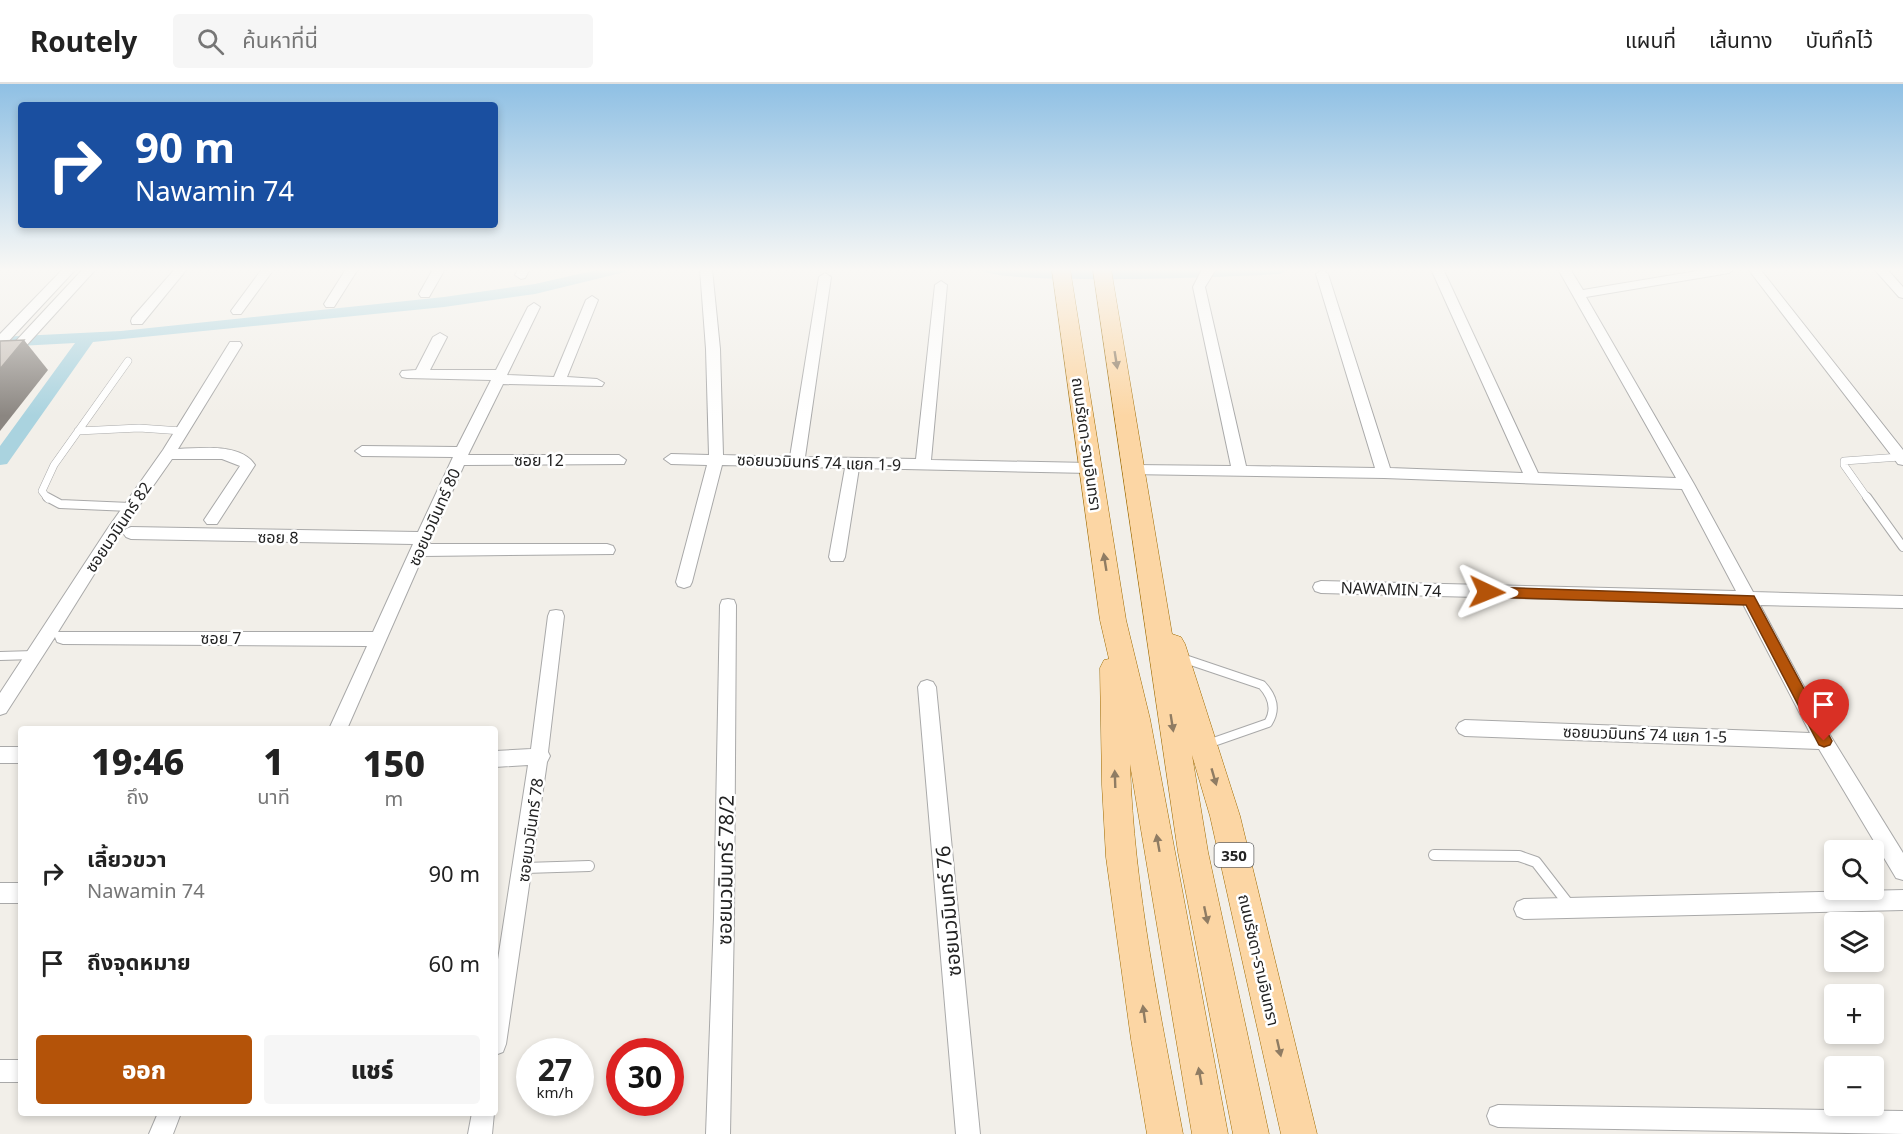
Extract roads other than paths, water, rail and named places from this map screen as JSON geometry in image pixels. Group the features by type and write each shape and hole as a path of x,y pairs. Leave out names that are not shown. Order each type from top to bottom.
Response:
{"main road":[{"name":"ถนนรัชดา-รามอินทรา","path":"1068,318 1113,620 1138,731 1210,1134"},
{"name":"ถนนรัชดา-รามอินทรา","path":"1110,318 1193,852 1251,1134"},
{"name":"ถนนรัชดา-รามอินทรา","path":"1150,582 1205,745 1233,850 1299,1134"},
{"name":"ถนนรัชดา-รามอินทรา","path":"1113,620 1116,785 1121,857 1148,1039 1165,1134"}],"street":[{"path":"3,340 24,318"},
{"path":"0,366 43,318"},
{"name":"ซอยนวมินทร์ 80","path":"340,726 460,456 528,318"},
{"path":"559,381 585,318"},
{"path":"684,582 708,459 713,349 710,318"},
{"path":"797,461 819,318"},
{"name":"ซอยนวมินทร์ 74 แยก 1-9","path":"923,466 937,318"},
{"path":"1206,318 1239,470"},
{"path":"1336,318 1384,473"},
{"path":"1460,318 1533,478"},
{"path":"1591,318 1687,484 1824,741 1903,871"},
{"path":"1792,318 1902,458"},
{"path":"440,337 414,374 498,376 597,383"},
{"path":"3,340 20,342"},
{"name":"ซอยนวมินทร์ 82","path":"0,708 130,507 168,454 235,345"},
{"name":"ซอย 12","path":"362,451 619,460"},
{"path":"168,454 231,454 243,458 248,465 212,520"},
{"path":"671,459 708,459"},
{"name":"ซอยนวมินทร์ 74 แยก 1-9","path":"708,459 923,466 1090,468"},
{"path":"837,557 853,463"},
{"path":"1133,470 1384,473 1687,484"},
{"name":"ซอย 8","path":"131,533 607,550"},
{"name":"NAWAMIN 74","path":"1321,588 1903,602"},
{"name":"ซอยนวมินทร์ 78/2","path":"718,1134 724,918 728,605"},
{"name":"ซอยนวมินทร์ 78","path":"498,1026 541,756 556,616"},
{"name":"ซอย 7","path":"63,637 379,639"},
{"name":"ซอยนวมินทร์ 76","path":"927,687 968,1134"},
{"name":"ซอยนวมินทร์ 74 แยก 1-5","path":"1465,728 1824,741"},
{"path":"0,755 18,755"},
{"path":"498,759 541,756"},
{"path":"0,893 18,893"},
{"path":"1524,909 1570,906 1903,900"},
{"path":"0,1071 18,1071"},
{"path":"161,1134 169,1116"},
{"path":"480,1134 483,1116"},
{"path":"1498,1116 1903,1123"}],"lane":[{"path":"128,361 54,465 42,491 49,500 60,504 130,507"},
{"path":"78,431 139,428 182,431"},
{"path":"1902,458 1853,459 1844,461 1844,465 1903,547"},
{"path":"0,656 34,656"},
{"path":"1176,657 1255,681 1268,691 1274,710 1273,717 1268,723 1205,745"},
{"path":"1434,855 1519,856 1536,862 1570,906"},
{"path":"525,868 589,866"}],"waterway":[{"path":"0,342 121,336 292,318"},
{"path":"0,459 88,338"}]}
